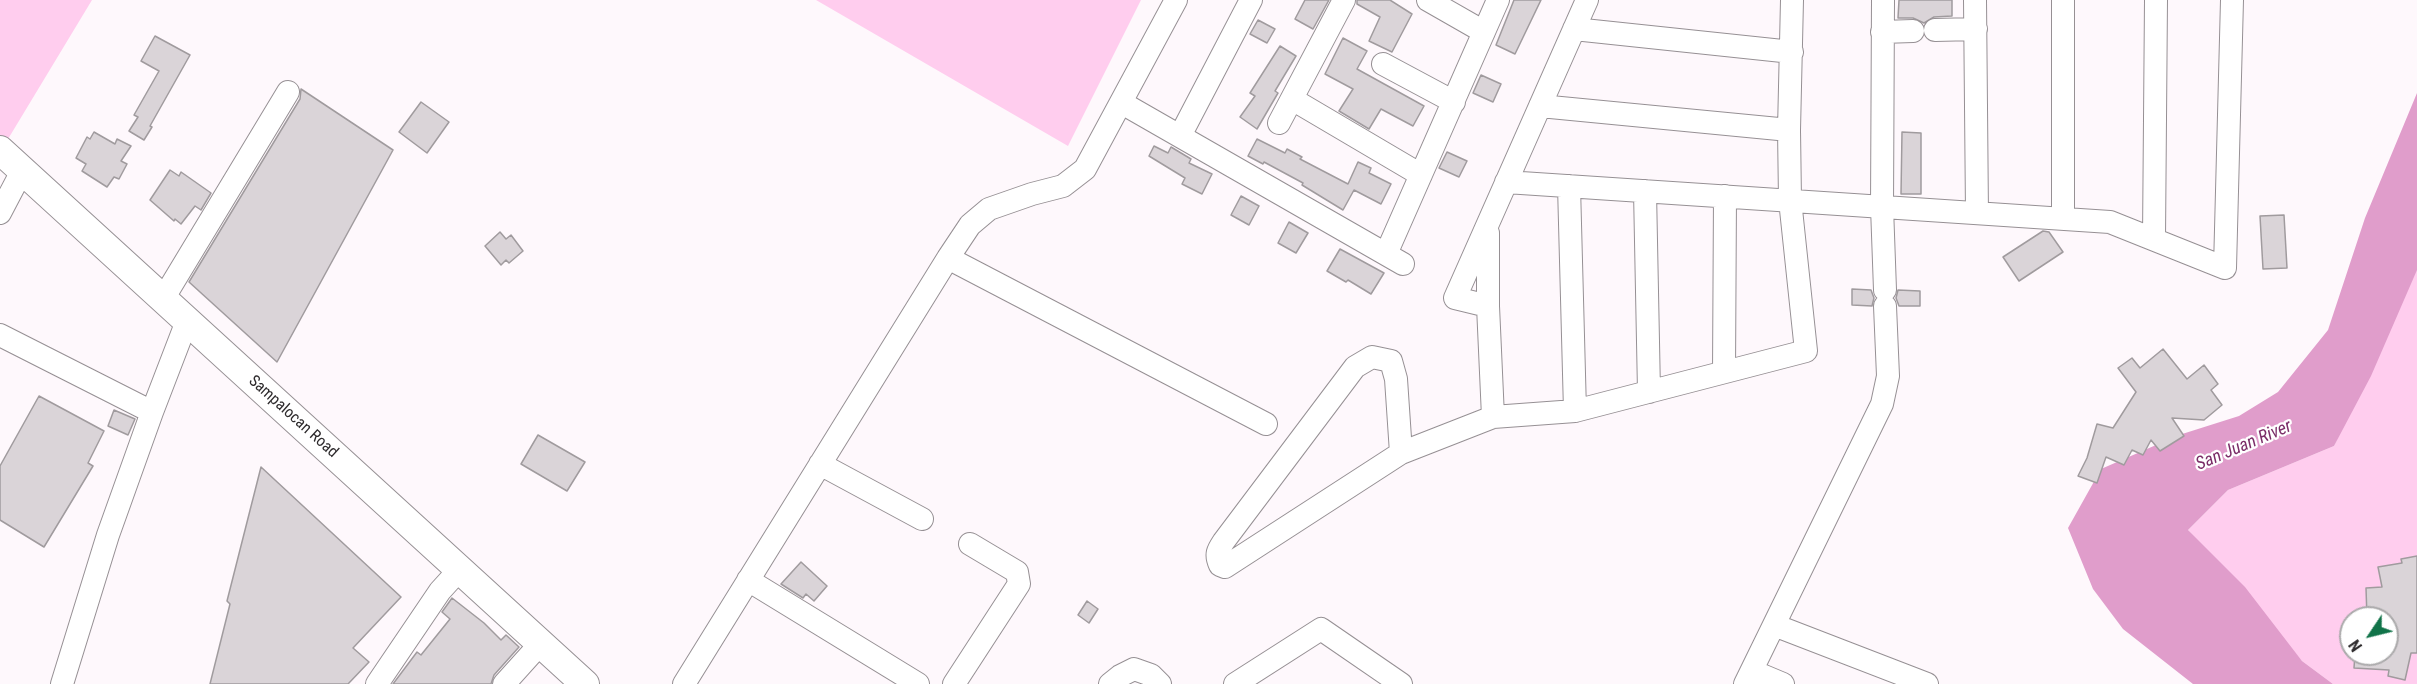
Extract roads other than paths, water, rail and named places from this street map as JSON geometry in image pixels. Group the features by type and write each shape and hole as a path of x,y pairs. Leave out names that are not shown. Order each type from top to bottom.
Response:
{"main road":[{"name":"Sampalocan Road","path":"0,150 585,684"}],"street":[{"path":"684,684 970,225 989,209 1064,186 1085,169 1176,0"},
{"path":"1179,136 1251,0"},
{"path":"1278,123 1344,0"},
{"path":"1428,0 1484,32"},
{"path":"1122,103 1395,259 1421,175 1498,0"},
{"path":"1488,306 1455,298 1587,0"},
{"path":"1401,453 1396,380 1390,361 1372,357 1355,367 1224,541 1217,551 1216,558 1220,565 1225,567 1401,453 1494,417 1575,411 1806,351 1790,200 1792,0"},
{"path":"1783,684 1748,677 1882,404 1888,375 1882,207 1883,0"},
{"path":"1976,0 1977,213"},
{"path":"2063,0 2063,219"},
{"path":"2154,238 2156,0"},
{"path":"1506,182 2110,222 2225,268 2232,0"},
{"path":"1574,29 1792,52"},
{"path":"1882,32 1976,29"},
{"path":"1383,64 1454,102"},
{"path":"163,299 288,92"},
{"path":"1292,99 1421,175"},
{"path":"1540,106 1789,130"},
{"path":"0,213 22,171"},
{"path":"1569,186 1575,411"},
{"path":"1645,191 1649,392"},
{"path":"1724,372 1725,196"},
{"path":"1488,225 1488,306 1494,417"},
{"path":"948,258 1266,424"},
{"path":"62,684 108,535 187,321"},
{"path":"0,335 152,412"},
{"path":"820,464 922,519"},
{"path":"954,684 1019,584 1017,572 970,544"},
{"path":"377,684 440,591 460,569"},
{"path":"748,580 918,684"},
{"path":"1774,625 1927,684"},
{"path":"1246,681 1321,629 1401,684"},
{"path":"504,684 541,642"},
{"path":"1110,684 1134,669 1151,675 1161,684"}],"water":[{"name":"San Juan River","path":"2417,93 2417,270 2371,376 2334,446 2228,490 2188,530 2245,587 2302,661 2333,684 2193,684 2123,629 2093,589 2068,528 2101,469 2179,435 2239,416 2278,392 2328,330 2365,218"}]}
